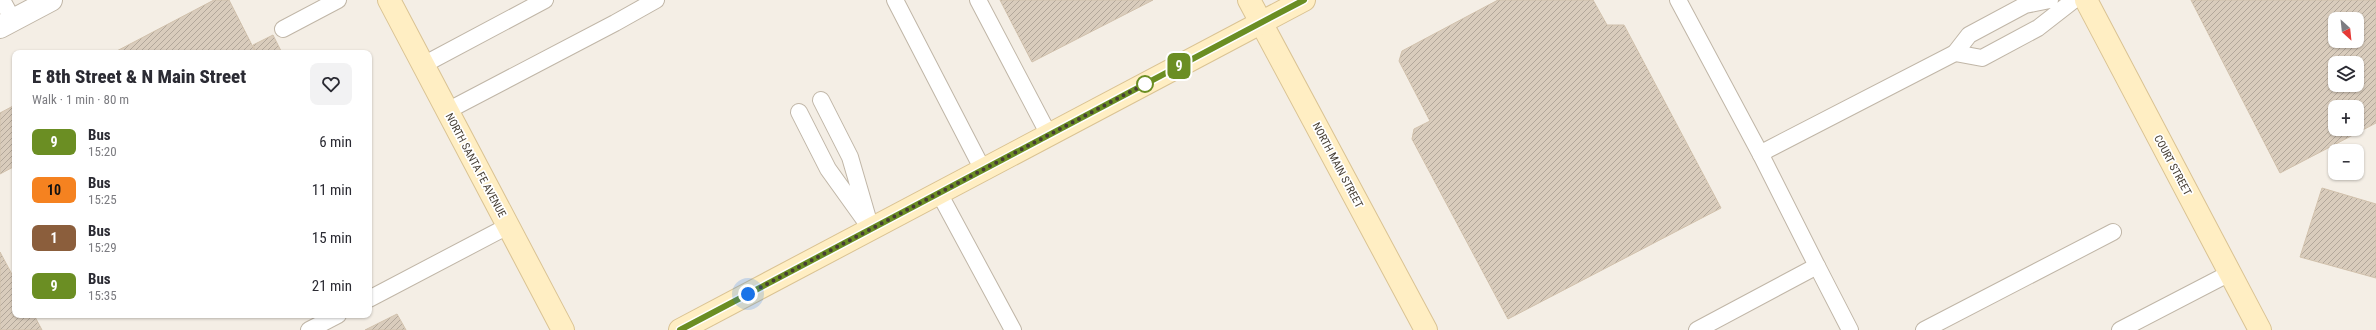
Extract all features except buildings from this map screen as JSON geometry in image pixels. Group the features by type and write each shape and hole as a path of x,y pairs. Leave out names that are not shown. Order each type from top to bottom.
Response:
{"street":[{"path":"7,24 51,0"},
{"name":"NORTH SANTA FE AVENUE","path":"389,0 563,330"},
{"name":"NORTH MAIN STREET","path":"1249,0 1426,330"},
{"path":"680,330 1304,0"},
{"name":"COURT STREET","path":"2086,0 2260,330"}],"lane":[{"path":"2,0 7,24"},
{"path":"283,29 338,0"},
{"path":"423,65 545,0"},
{"path":"447,111 656,0"},
{"path":"895,0 983,170"},
{"path":"978,0 1048,135"},
{"path":"1678,0 1761,155 1850,330"},
{"path":"1761,155 1767,150 1955,53 1969,35 2025,5 2050,0"},
{"path":"1955,53 1982,58 2038,28 2074,0"},
{"path":"821,100 850,157 871,229"},
{"path":"798,112 828,169 871,229"},
{"path":"939,193 1013,330"},
{"path":"372,297 508,226"},
{"path":"1924,330 2113,232"},
{"path":"1697,330 1817,266"},
{"path":"2120,330 2230,273"},
{"path":"309,330 332,318"}],"bus line":[{"name":"9","path":"680,330 1304,0"}],"route":[{"path":"748,294 1145,84"}]}
